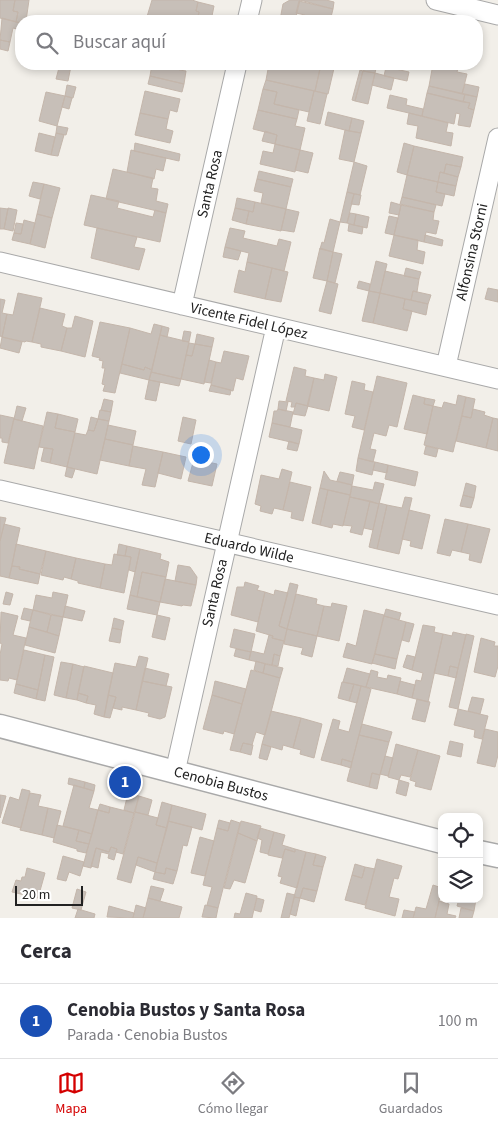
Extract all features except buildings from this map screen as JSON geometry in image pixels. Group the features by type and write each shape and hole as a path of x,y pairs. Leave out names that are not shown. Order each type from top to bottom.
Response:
{"street":[{"path":"248,15 252,0"},
{"path":"436,0 498,14"},
{"name":"Santa Rosa","path":"182,305 236,70"},
{"name":"Alfonsina Storni","path":"446,366 498,138"},
{"name":"Vicente Fidel López","path":"0,262 498,379"},
{"name":"Santa Rosa","path":"175,772 276,327"},
{"name":"Eduardo Wilde","path":"0,490 498,605"},
{"name":"Cenobia Bustos","path":"0,726 438,841"},
{"path":"483,853 498,856"}],"place":[{"name":"Cenobia Bustos y Santa Rosa","path":"125,782"}]}
